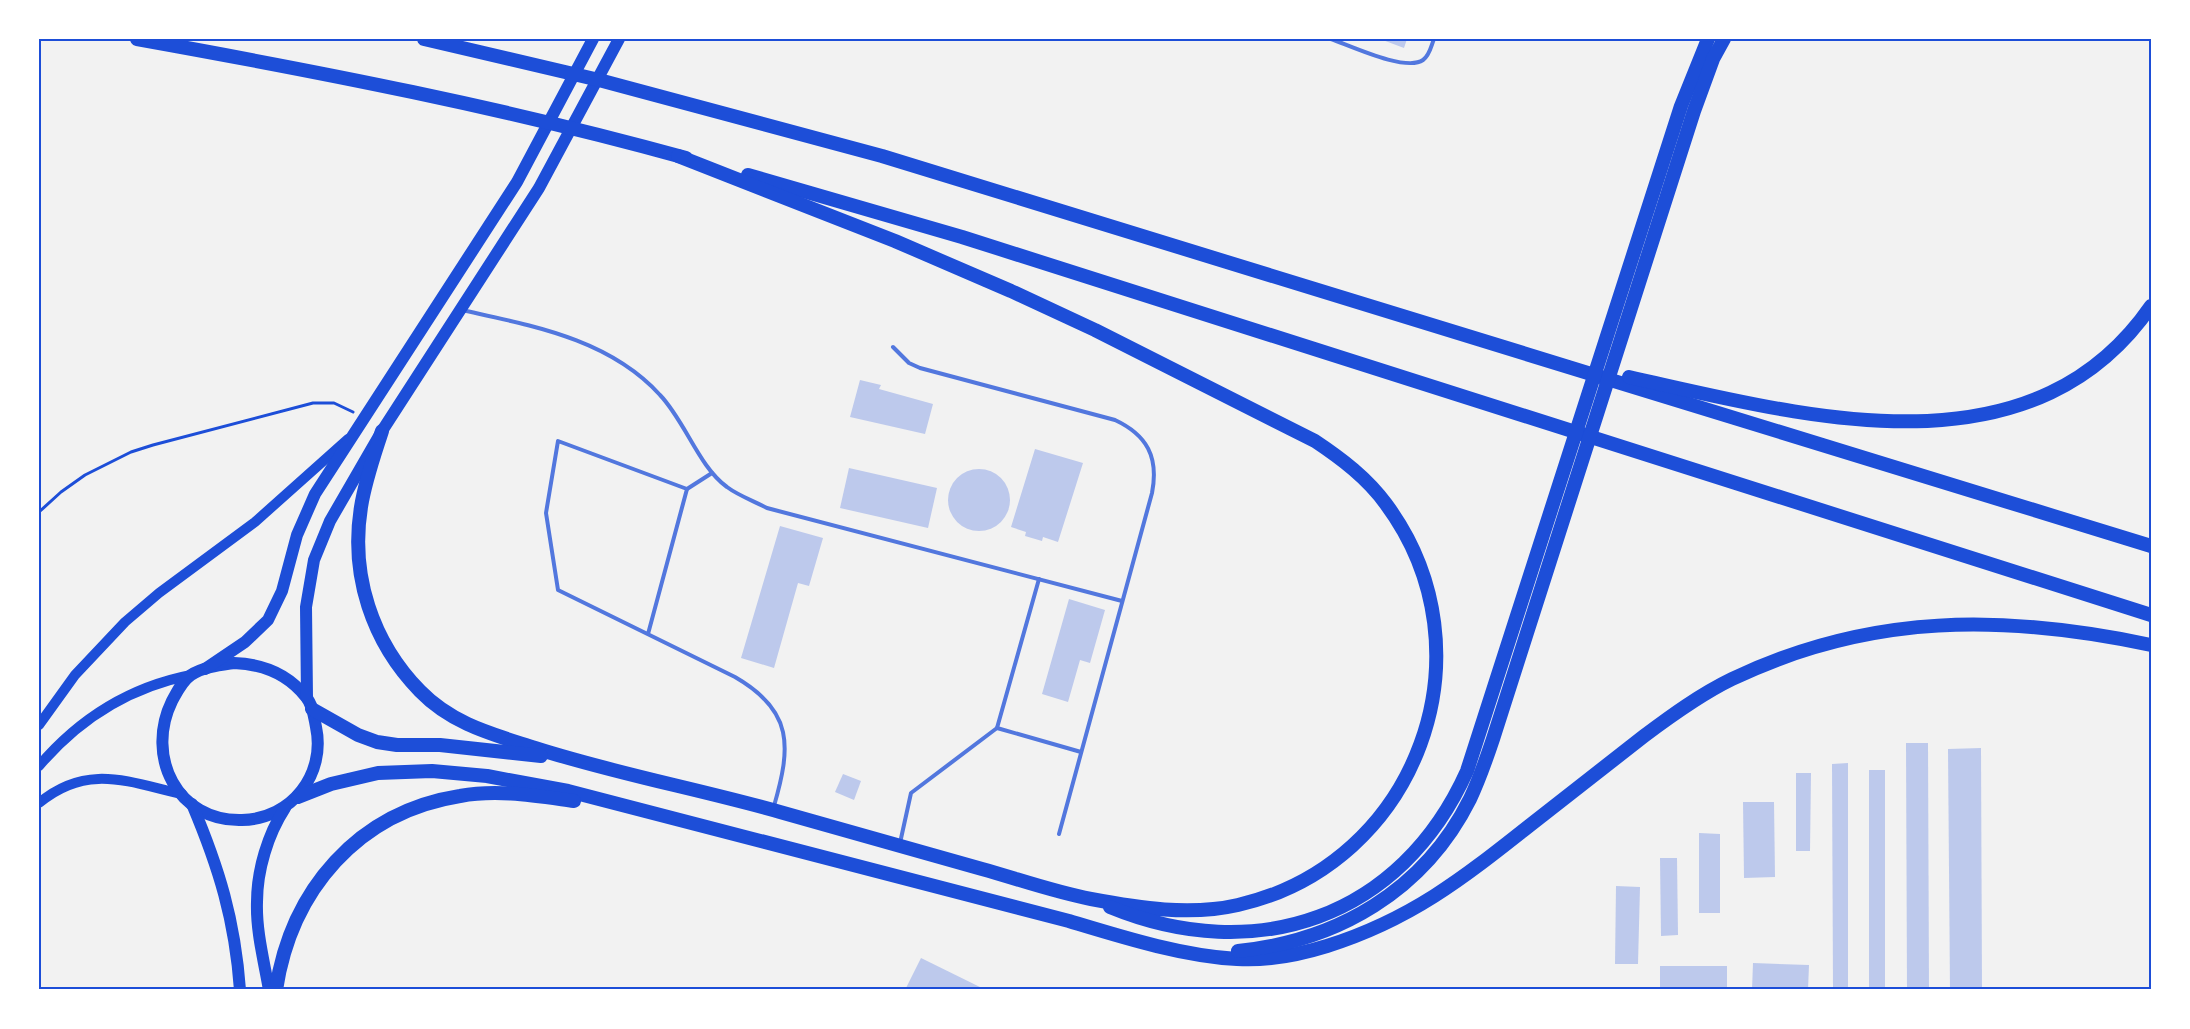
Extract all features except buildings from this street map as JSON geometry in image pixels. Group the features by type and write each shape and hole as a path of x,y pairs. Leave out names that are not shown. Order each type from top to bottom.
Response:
{"highway":[{"path":"137,39 297,69 458,103 678,156 962,237 2151,615"},
{"path":"424,39 599,80 882,156 2151,546"},
{"path":"285,808 258,818 244,820 217,817 192,804 173,784 163,758 162,730 165,717 176,693 191,675 205,669 245,642 268,620 282,591 297,535 315,494 362,418 517,182 593,39"},
{"path":"269,990 256,903 258,883 269,841 278,819 285,808 298,797 310,777 317,755 317,732 310,704 306,607 314,560 321,540 339,502 382,431 539,188 619,39"},
{"path":"1622,314 1681,106 1708,39"},
{"path":"1167,947 1236,951 1271,947 1316,935 1342,925 1391,895 1413,876 1451,830 1469,801 1482,771 1567,486 1622,314 1700,94 1724,39"},
{"path":"678,156 895,241 1001,286 1284,424 1343,460 1368,482 1387,505 1404,533 1419,564 1429,593 1435,625 1436,685 1430,716 1414,762 1382,815 1349,849 1330,863 1284,890 1262,898 1236,905 1195,910 1170,910 1091,899"},
{"path":"1532,356 1744,403 1802,413 1883,422 1938,421 2017,406 2043,397 2068,384 2108,355 2128,335 2151,306"},
{"path":"382,431 363,496 358,534 363,586 377,632 403,673 439,708 477,730 572,760 773,810 1091,899 1131,915 1188,929 1212,932 1262,931 1297,924 1337,909 1369,891 1399,867 1437,825 1450,807 1467,771 1567,486"},
{"path":"298,797 355,777 405,771 432,771 513,780 632,807 1069,921 1127,939 1238,959 1266,958 1320,948 1378,928 1413,910 1455,883 1644,736 1703,695 1763,665 1815,646 1895,629 1961,624 2027,627 2103,636 2151,645"},
{"path":"205,669 234,663 261,666 285,678 310,704 358,735 377,742 397,745 440,745 572,760"},
{"path":"276,990 286,943 307,899 347,849 365,834 400,813 441,800 482,794 525,795 632,807"},
{"path":"192,804 211,848 225,893 233,924 240,990"}],"main road":[{"path":"39,725 75,675 125,621 264,514 350,437"},
{"path":"39,766 67,736 103,708 166,680 191,675"},
{"path":"39,803 57,791 89,778 127,780 182,794"}],"lane":[{"path":"1331,39 1399,63 1411,64 1422,61 1429,54 1434,39"},
{"path":"461,310 546,330 602,350 633,369 660,394 677,415 712,473 726,487 767,508 1122,601"},
{"path":"893,347 909,363 920,368 1115,420 1140,436 1154,462 1155,477 1059,834"},
{"path":"687,489 558,441 546,513 558,590 735,677 753,687 767,700 783,731 786,749 773,810"},
{"path":"648,634 687,489 712,473"},
{"path":"899,846 911,793 997,728 1039,579"},
{"path":"997,728 1081,752"}],"path":[{"path":"39,512 85,475 109,461 153,445 313,404 334,403 362,418"}]}
